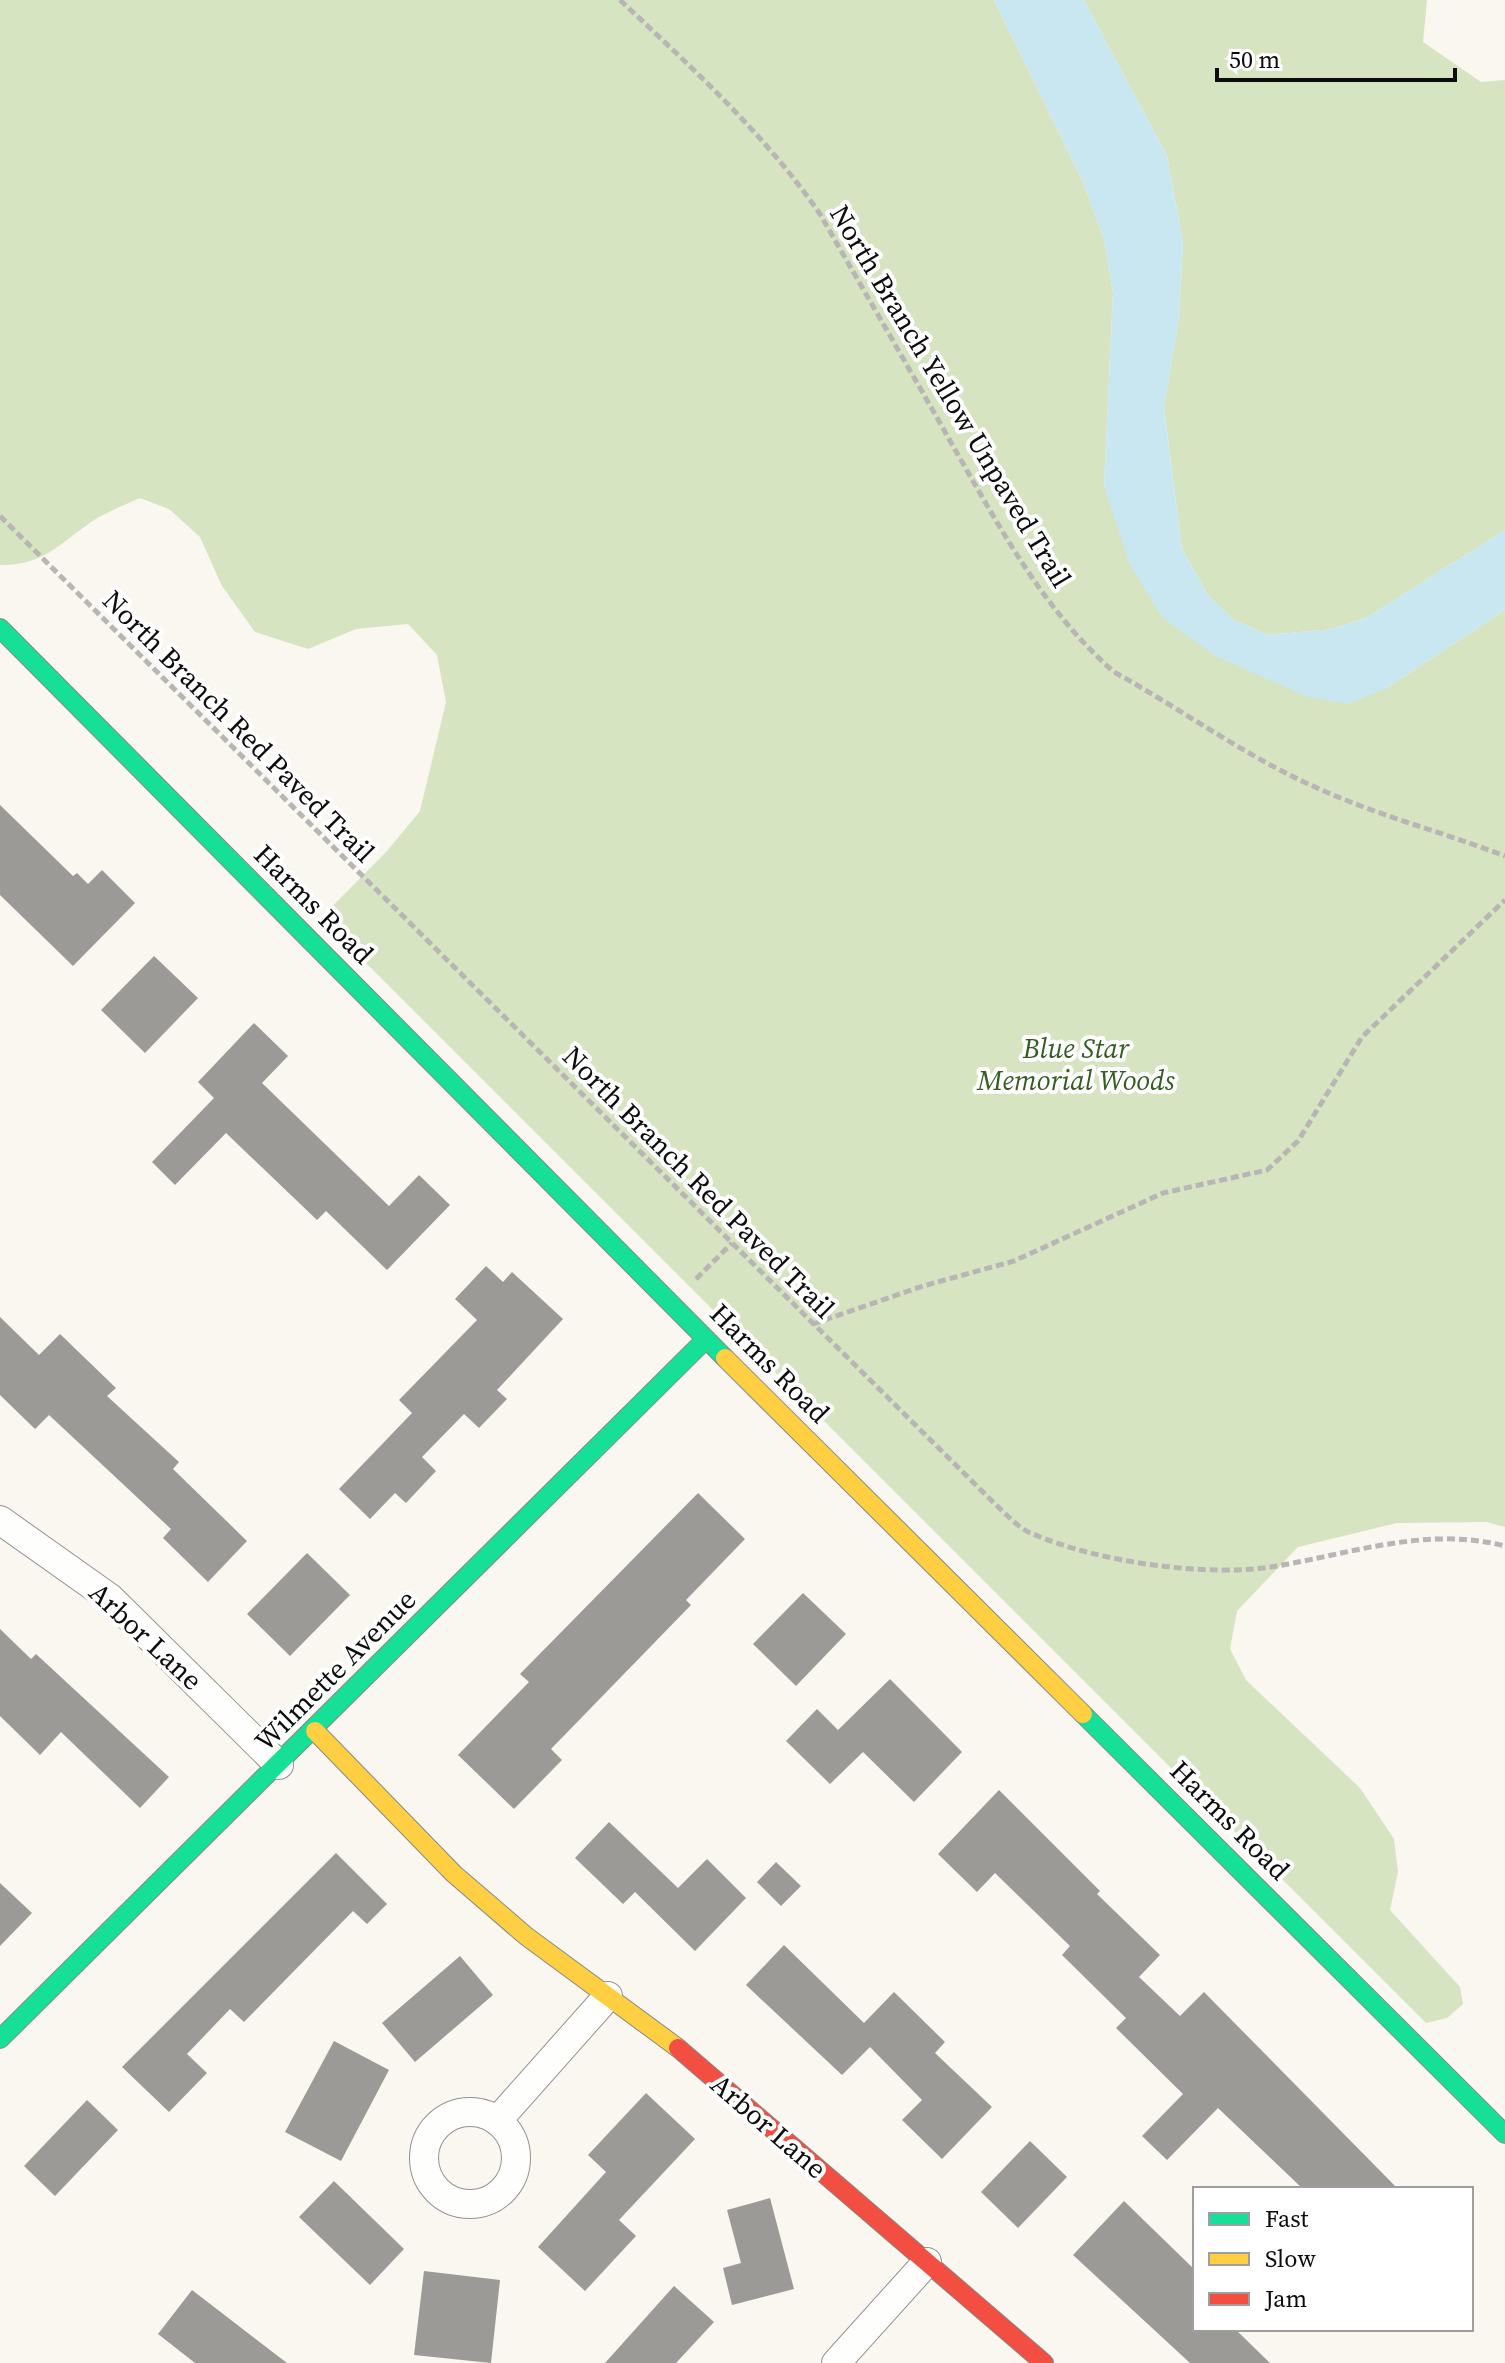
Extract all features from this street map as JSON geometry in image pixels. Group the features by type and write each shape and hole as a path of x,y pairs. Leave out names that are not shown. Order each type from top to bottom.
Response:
{"main road":[{"name":"Harms Road","path":"0,628 706,1339 1505,2134"},
{"name":"Wilmette Avenue","path":"0,2039 315,1731 706,1339"},
{"name":"Arbor Lane","path":"315,1731 454,1874 526,1936 681,2050 1044,2363"}],"street":[{"name":"Arbor Lane","path":"0,1520 110,1598 279,1765"},
{"path":"497,2121 608,1996"},
{"path":"836,2363 927,2262"}],"path":[{"name":"North Branch Yellow Unpaved Trail","path":"620,0 761,137 796,179 820,214 1017,557 1070,630 1092,653 1114,672 1311,786 1505,856"},
{"name":"North Branch Red Paved Trail","path":"0,516 995,1504 1030,1533 1143,1562 1211,1571 1274,1567 1410,1539 1449,1538 1505,1546"},
{"path":"813,1324 923,1286 1014,1261 1163,1193 1267,1170 1298,1141 1362,1037 1505,900"},
{"path":"689,1286 732,1243"}],"green space":[{"name":"Blue Star Memorial Woods","path":"0,0 994,0 1082,180 1104,239 1113,293 1104,486 1162,617 1385,689 1505,610 1505,1527 1486,1522 1397,1523 1298,1547 1237,1611 1230,1649 1246,1680 1360,1788 1394,1839 1398,1872 1390,1910 1460,1987 1463,2004 1447,2018 1426,2023 321,918 387,851 420,811 446,702 437,655 408,624 356,629 308,649 255,632 222,586 200,537 169,509 140,498 99,517 42,556 0,565"},
{"path":"1084,0 1427,0 1423,42 1481,82 1505,80 1505,530 1366,618 1333,629 1268,635 1234,620 1208,595 1182,549 1164,408 1179,318 1183,242 1167,156"}],"water":[{"path":"994,0 1084,0 1167,156 1183,242 1179,318 1164,409 1182,549 1208,595 1234,620 1268,635 1333,629 1366,618 1505,530 1505,610 1385,689 1348,704 1308,697 1215,656 1162,617 1130,565 1104,486 1113,293 1104,239 1082,180"}],"building":[{"path":"0,805 73,876 77,873 88,884 102,870 135,903 73,966 0,895"},
{"path":"154,956 198,998 145,1053 101,1010"},
{"path":"254,1023 288,1056 262,1083 389,1206 419,1175 450,1205 387,1270 326,1211 317,1220 226,1133 175,1185 152,1162 214,1098 198,1082"},
{"path":"486,1266 503,1282 512,1272 563,1319 497,1390 507,1399 479,1428 464,1414 422,1457 436,1471 406,1503 395,1493 370,1519 339,1489 412,1413 399,1400 477,1320 455,1299"},
{"path":"0,1317 39,1355 60,1334 116,1388 107,1396 179,1462 173,1469 247,1541 208,1582 163,1538 171,1529 49,1415 35,1429 0,1395"},
{"path":"698,1493 745,1539 686,1600 691,1605 551,1749 562,1760 514,1809 458,1755 529,1682 520,1674"},
{"path":"307,1553 350,1595 290,1656 247,1614"},
{"path":"803,1593 846,1634 796,1686 753,1644"},
{"path":"0,1629 31,1659 36,1654 169,1777 140,1808 61,1732 40,1755 0,1716"},
{"path":"890,1679 962,1752 914,1802 863,1752 830,1784 786,1741 817,1709 838,1730"},
{"path":"999,1790 1100,1891 1097,1894 1160,1955 1139,1977 1180,2016 1204,1992 1396,2187 1301,2187 1218,2108 1167,2160 1142,2136 1183,2094 1116,2028 1126,2018 1062,1955 1070,1946 995,1873 977,1892 938,1854"},
{"path":"609,1822 678,1888 707,1859 746,1898 695,1951 635,1892 623,1904 575,1858"},
{"path":"336,1853 387,1904 367,1924 353,1911 244,2022 230,2009 187,2054 207,2073 169,2112 122,2067"},
{"path":"776,1862 801,1886 781,1906 757,1882"},
{"path":"0,1883 32,1913 0,1946"},
{"path":"784,1945 864,2023 894,1992 945,2042 935,2053 992,2107 942,2159 902,2120 922,2100 870,2047 842,2075 746,1985"},
{"path":"460,1956 493,1995 415,2062 382,2023"},
{"path":"334,2041 389,2070 341,2161 285,2132"},
{"path":"646,2093 695,2139 619,2220 636,2236 585,2291 538,2247 606,2172 588,2155"},
{"path":"87,2100 118,2130 55,2196 24,2166"},
{"path":"1030,2141 1067,2177 1018,2228 981,2192"},
{"path":"334,2181 404,2249 370,2285 299,2217"},
{"path":"770,2198 794,2289 732,2305 723,2268 741,2263 727,2210"},
{"path":"1124,2201 1193,2268 1193,2331 1237,2331 1270,2363 1190,2363 1073,2255"},
{"path":"424,2271 500,2280 491,2363 414,2355"},
{"path":"674,2286 714,2322 676,2363 605,2363"},
{"path":"192,2290 287,2363 195,2363 158,2334"}],"traffic: fast":[{"path":"0,628 725,1358"},
{"path":"0,2039 706,1339"},
{"path":"1083,1714 1505,2134"}],"traffic: slow":[{"path":"725,1358 1083,1714"},
{"path":"315,1731 454,1874 526,1936 678,2048"}],"traffic: jam":[{"path":"678,2048 1044,2363"}]}
